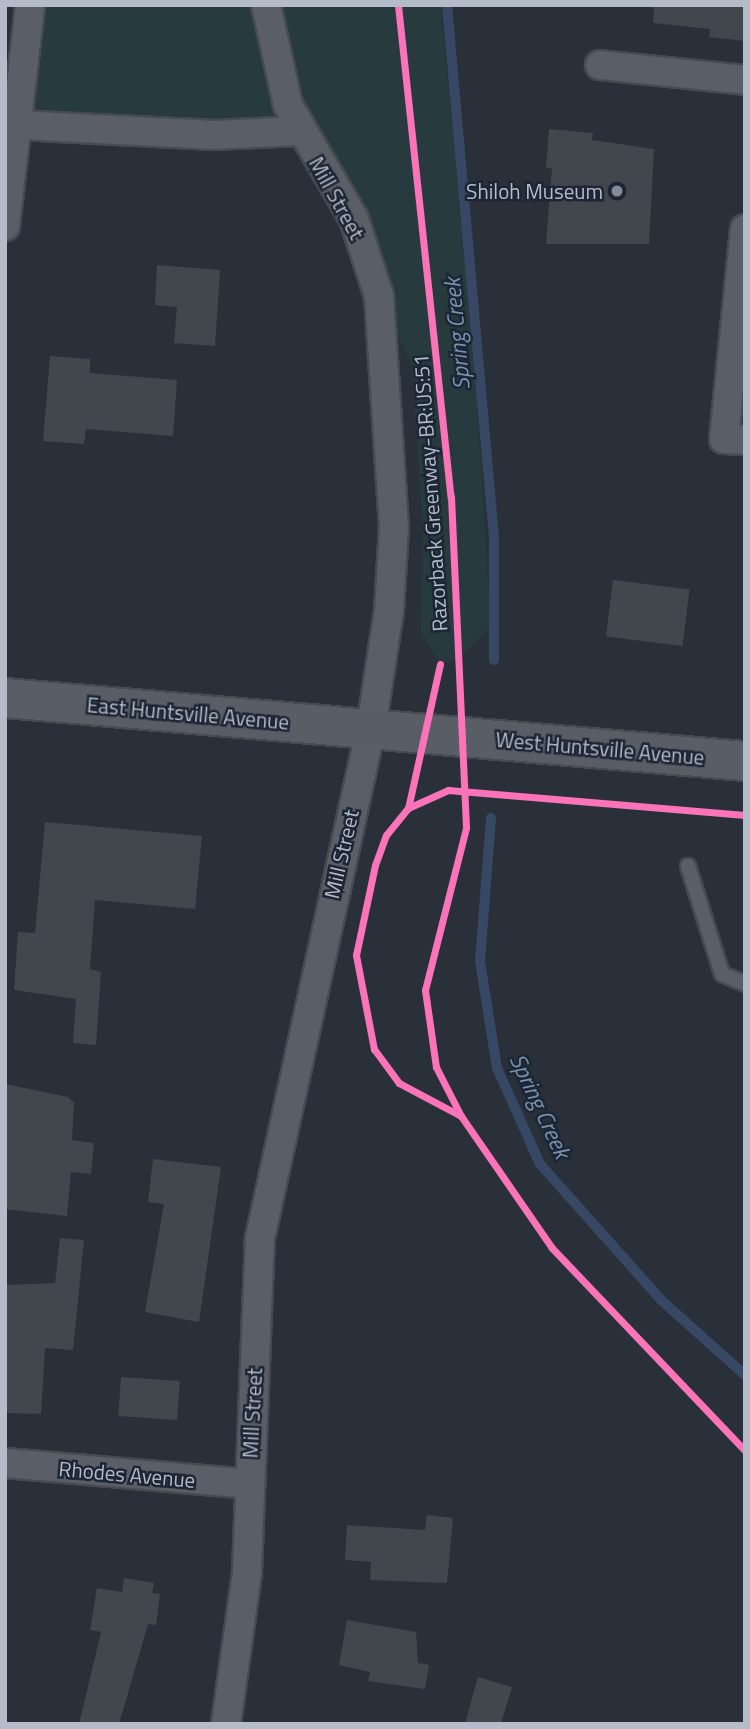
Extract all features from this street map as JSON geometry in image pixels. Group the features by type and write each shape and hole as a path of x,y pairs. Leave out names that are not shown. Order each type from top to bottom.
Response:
{"main road":[{"name":"East Huntsville Avenue","path":"5,698 371,728"},
{"name":"West Huntsville Avenue","path":"371,728 745,761"}],"street":[{"path":"5,226 30,5"},
{"name":"Mill Street","path":"226,1724 247,1572 248,1484 260,1238 371,728 389,611 394,528 379,296 354,219 299,131 278,75 266,5"},
{"path":"600,65 745,80"},
{"path":"18,125 215,135 299,131"},
{"path":"735,439 745,229"},
{"name":"Rhodes Avenue","path":"5,1463 248,1484"}],"lane":[{"path":"688,866 722,974 745,984"}],"green space":[{"path":"30,5 441,5 474,353 491,626 459,659 440,664 421,632 423,527 411,363 299,131 18,125"}],"building":[{"path":"654,5 745,5 745,41 709,37 710,29 653,23"},
{"name":"Shiloh Museum","path":"549,129 593,133 592,140 654,149 649,244 546,244 552,168 546,168"},
{"path":"157,265 220,270 215,346 174,343 177,307 155,305"},
{"path":"50,356 90,359 90,373 177,380 173,436 86,429 84,444 43,441"},
{"path":"613,580 689,589 682,646 606,637"},
{"path":"45,822 202,836 195,909 95,900 90,969 101,972 96,1045 73,1043 76,999 14,990 18,932 35,933"},
{"path":"5,1084 68,1097 74,1103 72,1140 94,1143 91,1174 71,1172 67,1216 5,1209"},
{"path":"153,1159 221,1167 199,1322 145,1312 164,1204 148,1202"},
{"path":"60,1238 84,1240 73,1350 45,1348 41,1414 5,1413 5,1285 55,1283"},
{"path":"121,1377 180,1381 177,1420 118,1416"},
{"path":"427,1515 453,1518 447,1583 370,1580 371,1562 345,1560 347,1525 425,1530"},
{"path":"124,1578 154,1583 152,1593 160,1594 156,1625 148,1624 119,1724 79,1724 101,1632 90,1630 97,1588 122,1592"},
{"path":"347,1620 416,1632 418,1663 429,1665 425,1689 368,1681 370,1672 339,1665"},
{"path":"478,1677 512,1687 501,1724 465,1724"}],"waterway":[{"name":"Spring Creek","path":"447,5 494,538 494,660"},
{"name":"Spring Creek","path":"491,818 480,961 497,1068 540,1164 661,1300 745,1375"}],"cycle path":[{"name":"Razorback Greenway-BR:US:51","path":"398,5 451,497 466,828 425,990 436,1067 461,1116 552,1248 745,1451"},
{"path":"440,664 408,808 386,835 375,865 356,955 374,1049 399,1083 461,1116"},
{"path":"408,808 448,790 745,815"}],"place":[{"name":"Shiloh Museum","path":"617,191"}]}
